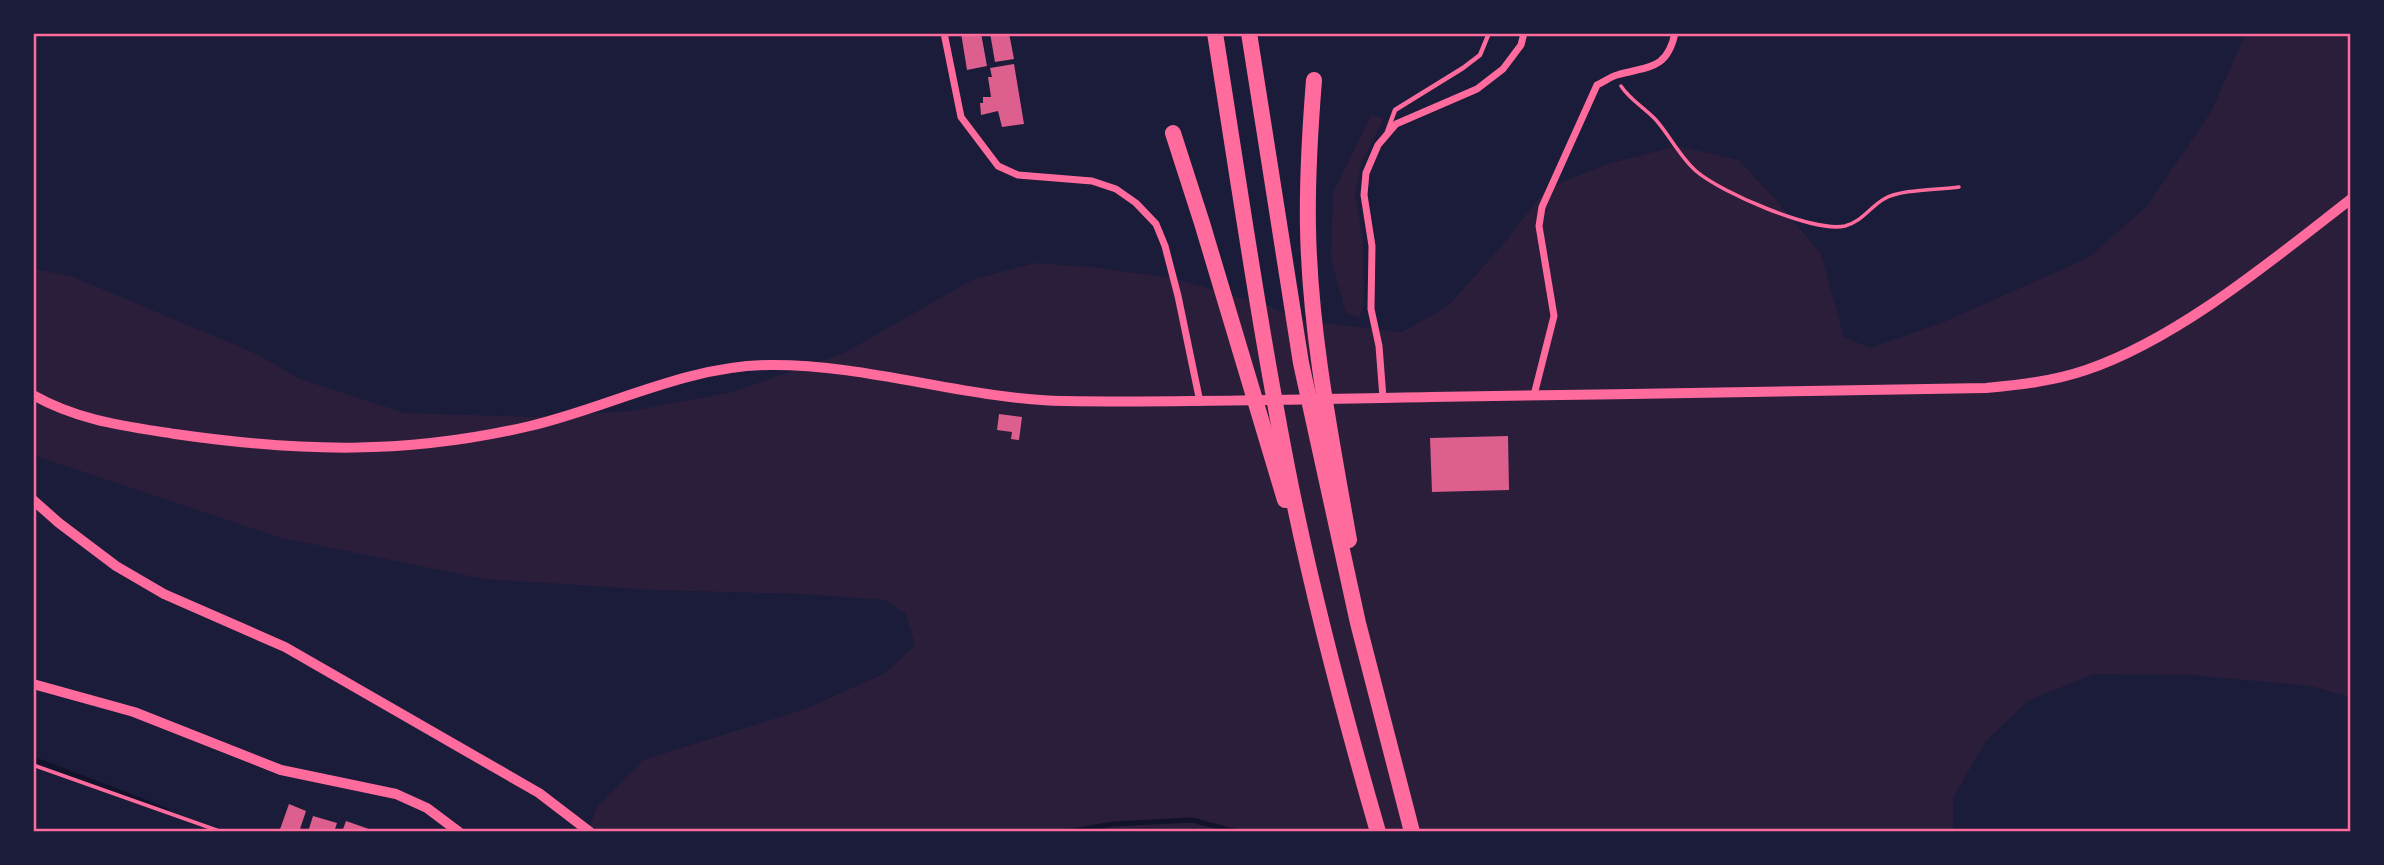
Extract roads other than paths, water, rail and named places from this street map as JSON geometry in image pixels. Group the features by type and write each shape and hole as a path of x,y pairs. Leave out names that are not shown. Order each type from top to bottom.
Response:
{"highway":[{"path":"1214,33 1287,469 1322,623"},
{"path":"1249,33 1301,363 1358,623 1412,832"},
{"path":"1314,80 1308,159 1308,231 1313,306 1334,459 1391,754"},
{"path":"1173,133 1322,623 1378,832"}],"street":[{"path":"944,33 961,117 998,166 1018,174 1092,181 1116,189 1136,203 1156,223 1178,296 1200,402"},
{"path":"1383,398 1379,346 1371,309 1372,246 1364,195 1366,173 1378,145 1396,124 1477,89 1503,69 1521,45 1524,33"},
{"path":"1534,396 1554,316 1539,226 1542,207 1597,85 1614,76 1650,69 1665,57 1673,44 1675,33"},
{"path":"33,395 84,419 242,443 349,449 417,446 471,438 534,425 692,375 763,365 837,368 1009,396 1058,401 1200,402 1986,388 2020,385 2086,370 2149,341 2185,321 2227,292 2351,199"},
{"path":"33,500 116,566 164,594 218,616 297,654 539,793 590,832"},
{"path":"33,684 134,712 281,769 396,794 427,808 459,832"}],"lane":[{"path":"1386,136 1395,110 1480,55 1489,33"}],"waterway":[{"path":"33,759 166,810"},
{"path":"1065,832 1114,824 1192,820 1237,832"}]}
